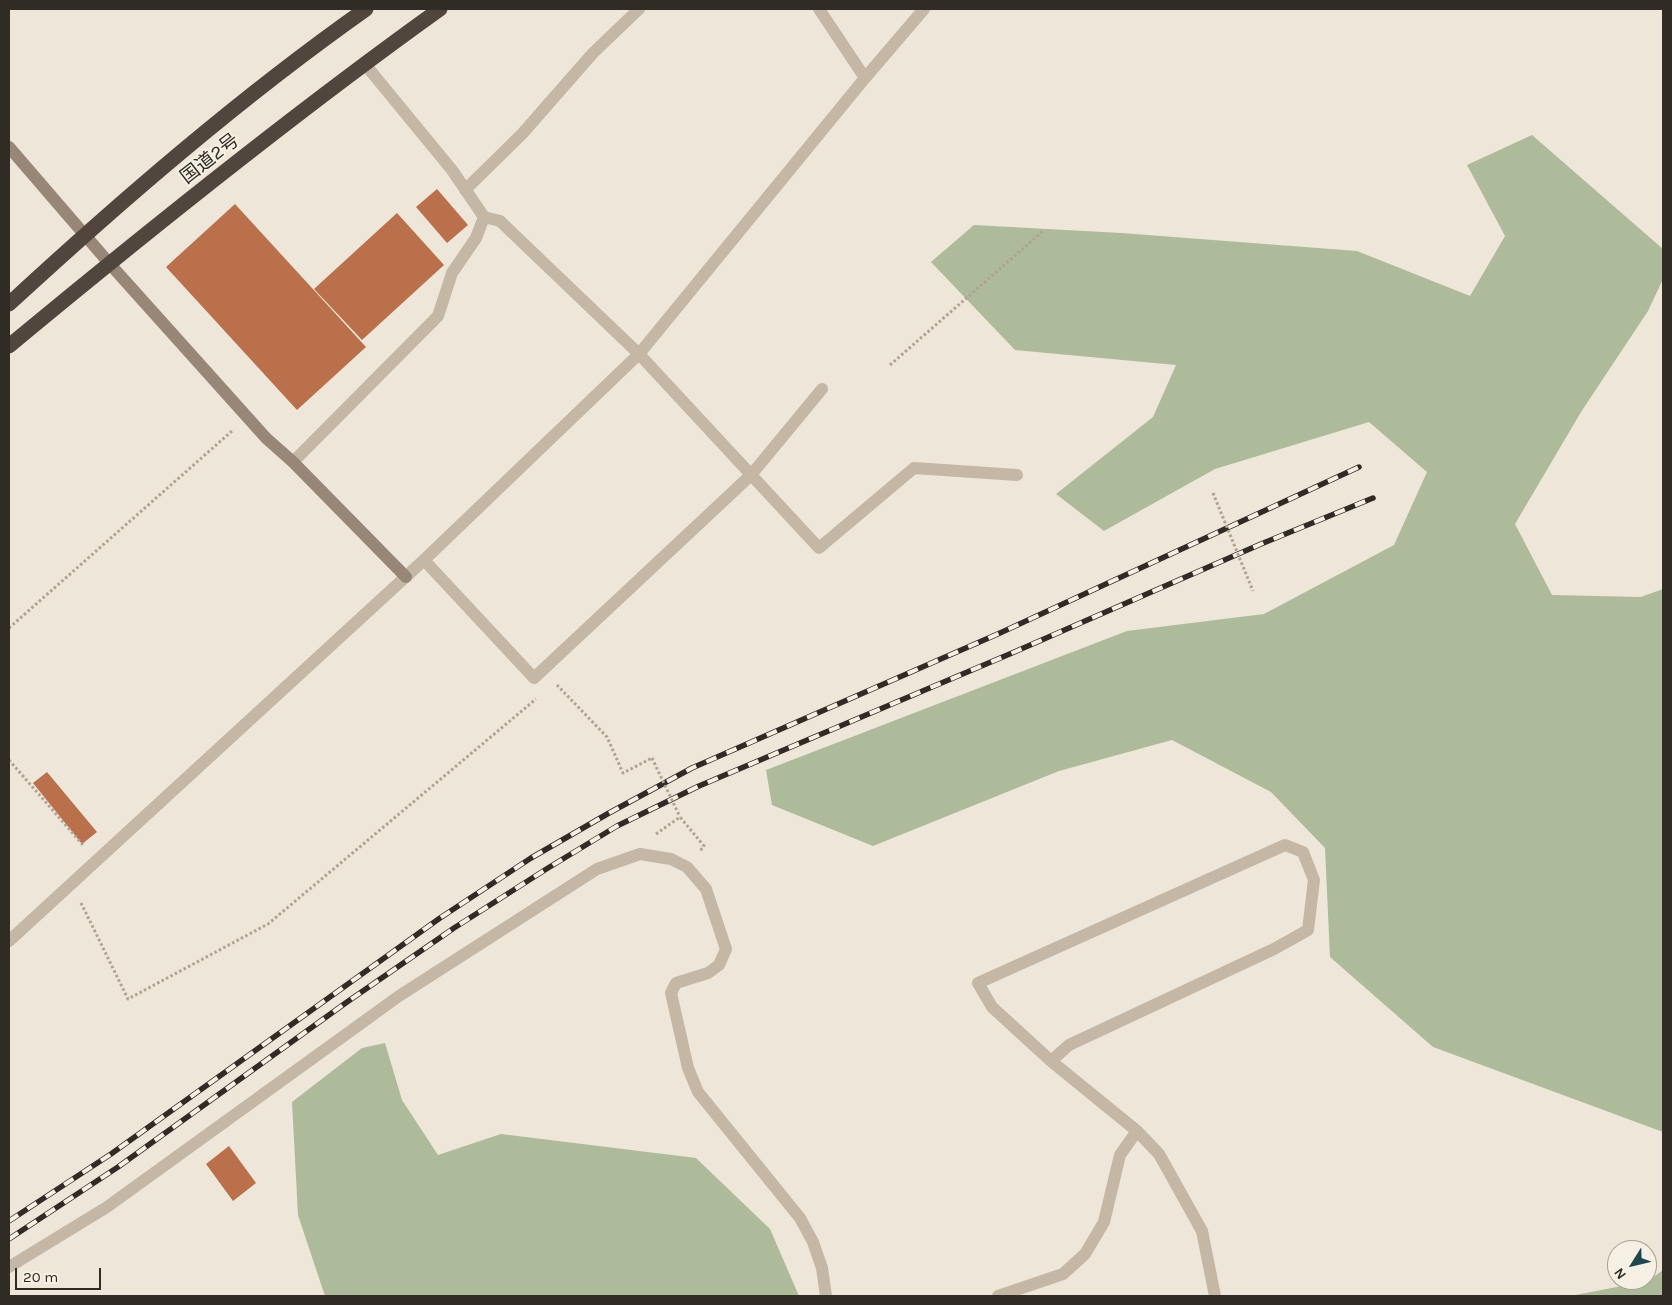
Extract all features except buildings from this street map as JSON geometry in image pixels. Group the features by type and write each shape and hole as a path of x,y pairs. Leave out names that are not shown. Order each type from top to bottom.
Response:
{"highway":[{"name":"国道2号","path":"9,304 85,234 262,86 366,9"},
{"name":"国道2号","path":"9,346 109,263 364,63 440,9"}],"street":[{"path":"464,190 522,134 594,53 638,9"},
{"path":"819,9 865,78"},
{"path":"9,942 406,577 639,354 865,78 924,9"},
{"path":"364,63 452,170 484,218 500,221 639,354 819,548 914,468 1017,475"},
{"path":"9,147 109,263 266,438 293,462 406,577"},
{"path":"293,462 438,316 452,272 476,238 484,218"},
{"path":"424,560 534,678 751,475 822,389"},
{"path":"1051,1061 1069,1044 1274,949 1308,930 1314,880 1303,852 1285,845 978,983 992,1007 1051,1061 1137,1131 1159,1154 1202,1231 1216,1296"},
{"path":"9,1267 107,1207 399,996 597,869 640,854 671,860 687,867 706,889 726,949 719,965 708,972 676,983 670,993 688,1068 698,1092 800,1218 813,1242 822,1268 826,1296"},
{"path":"998,1296 1063,1274 1085,1254 1104,1222 1120,1155 1137,1131"}],"path":[{"path":"890,365 1044,231"},
{"path":"9,628 247,417"},
{"path":"1212,493 1253,591"},
{"path":"68,887 81,902 128,1000 268,924 536,699 534,678"},
{"path":"568,698 607,737 623,773 652,758 680,817 704,846 687,867"},
{"path":"9,760 97,861"}],"green space":[{"path":"1532,135 1663,249 1663,279 1648,311 1581,412 1515,524 1552,595 1641,597 1663,589 1663,1132 1433,1047 1330,957 1325,848 1271,792 1172,740 1059,771 873,846 772,805 766,770 1127,631 1264,614 1394,545 1427,472 1369,422 1215,469 1104,531 1056,494 1153,417 1176,365 1015,350 931,262 974,225 1121,233 1357,251 1470,296 1505,236 1467,165"},
{"path":"385,1043 402,1100 438,1155 501,1134 696,1158 770,1229 799,1296 325,1296 298,1215 292,1102 362,1048"},
{"path":"1663,1270 1663,1296 1570,1296 1607,1289 1657,1290 1657,1274"}],"railway":[{"path":"9,1221 111,1154 440,918 531,858 609,813 692,768 1000,633 1359,467"},
{"path":"9,1239 118,1167 347,1002 454,928 617,826 699,786 1012,653 1261,544 1373,498"}]}
